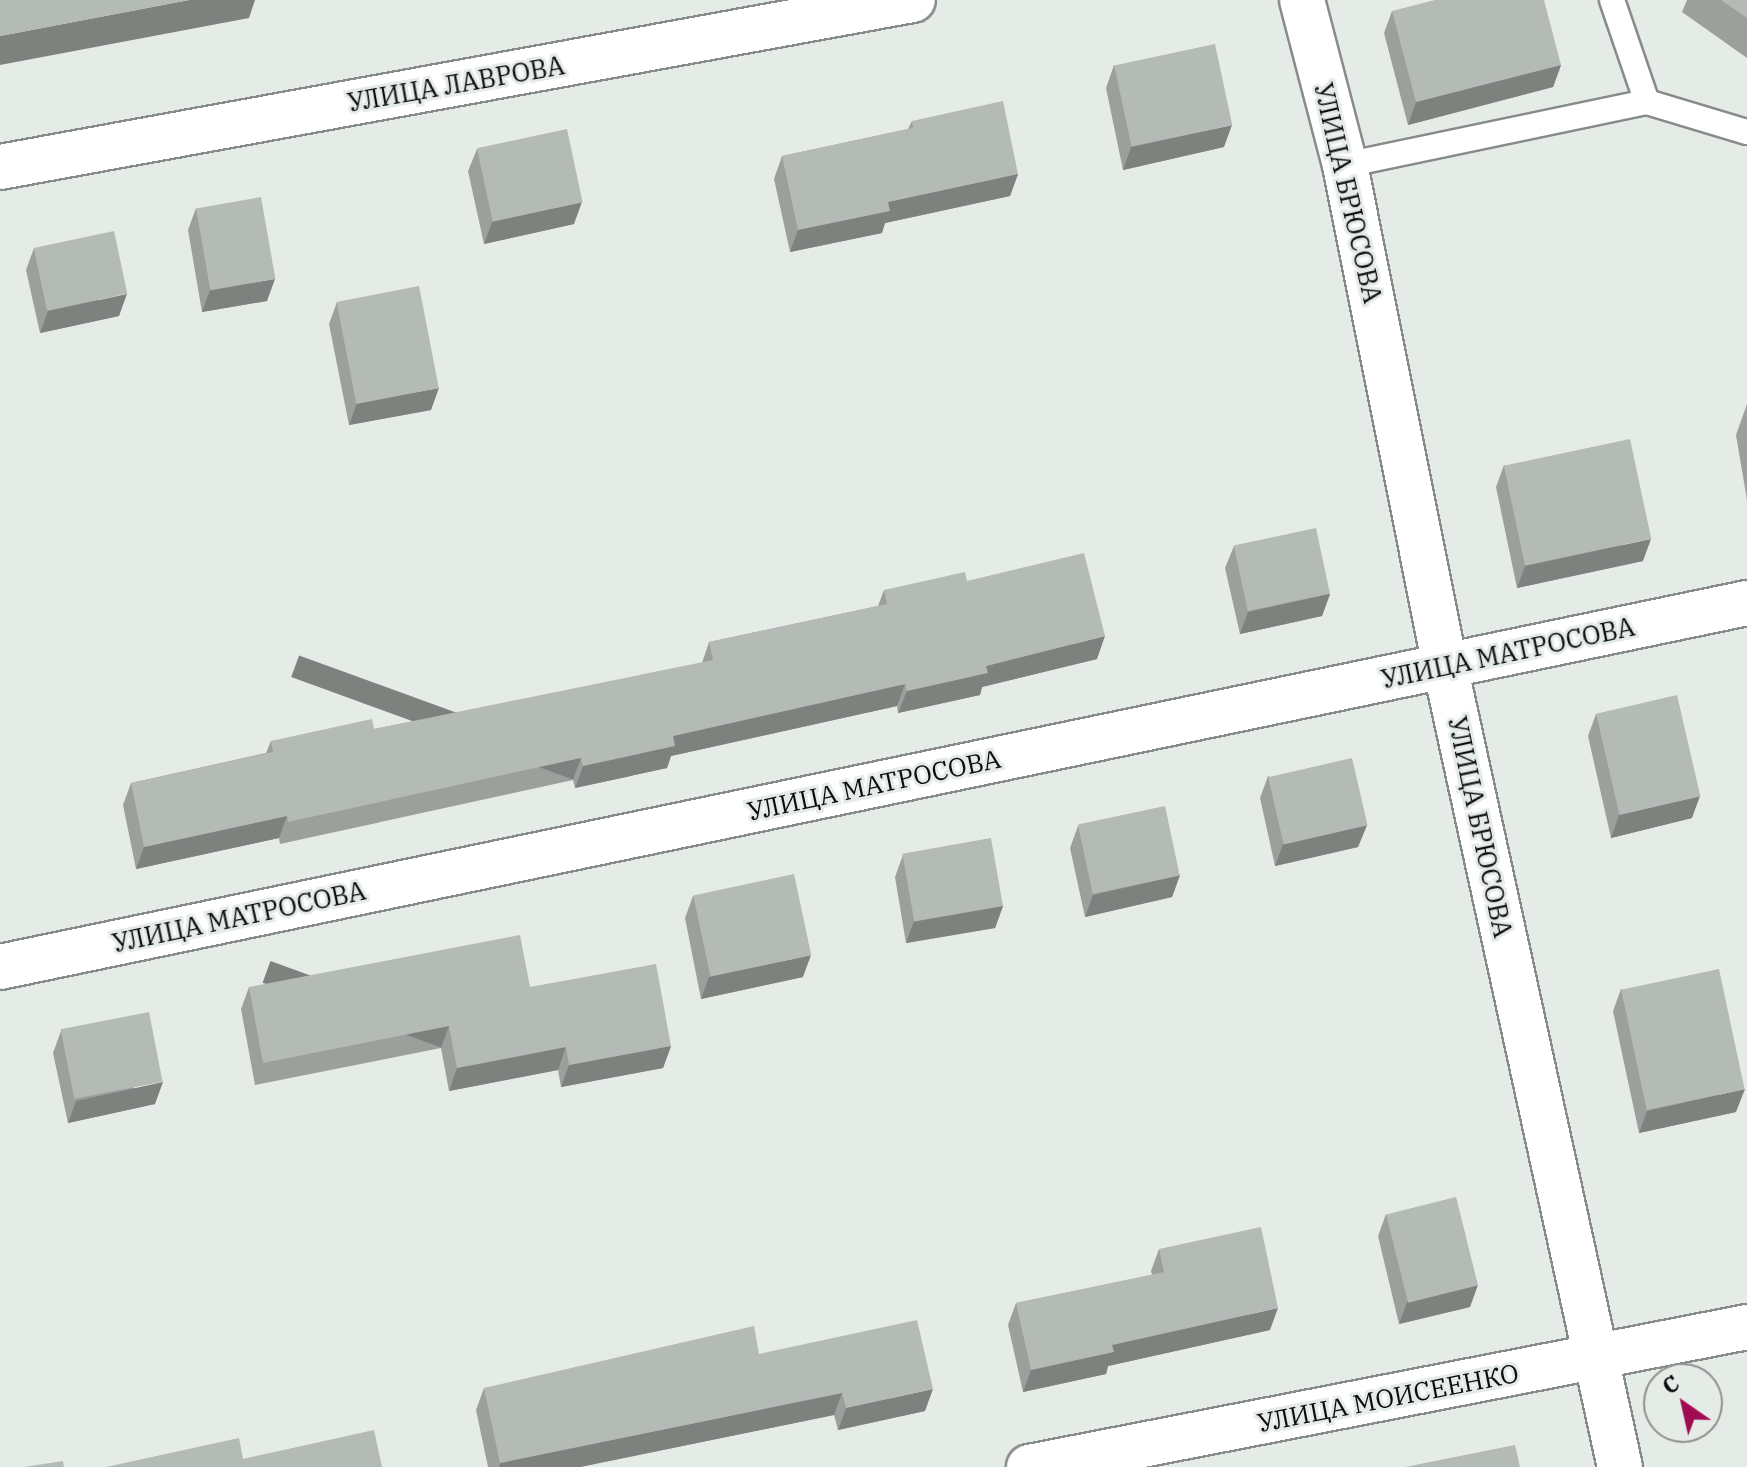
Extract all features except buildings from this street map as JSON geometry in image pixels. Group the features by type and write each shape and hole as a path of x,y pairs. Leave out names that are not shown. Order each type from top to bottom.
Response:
{"street":[{"name":"УЛИЦА ЛАВРОВА","path":"0,167 913,0"},
{"name":"УЛИЦА БРЮСОВА","path":"1302,0 1345,165 1445,666 1620,1467"},
{"name":"УЛИЦА МАТРОСОВА","path":"0,967 1747,603"},
{"name":"УЛИЦА МОИСЕЕНКО","path":"1029,1467 1747,1327"}],"lane":[{"path":"1612,0 1647,102"},
{"path":"1345,165 1647,102 1747,132"}]}
